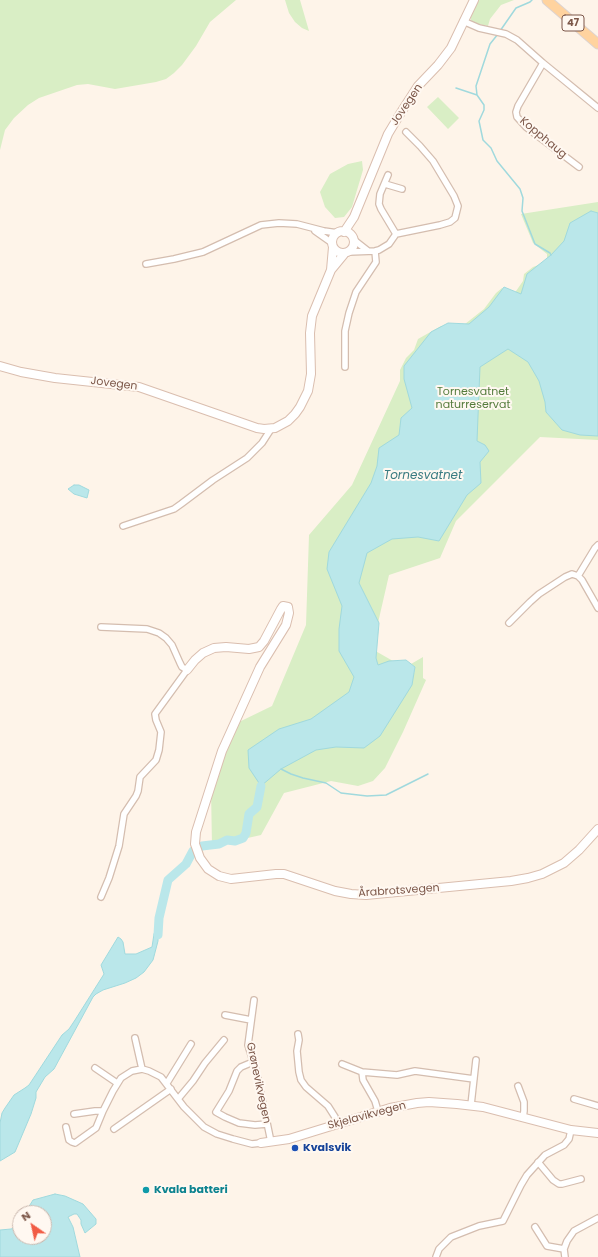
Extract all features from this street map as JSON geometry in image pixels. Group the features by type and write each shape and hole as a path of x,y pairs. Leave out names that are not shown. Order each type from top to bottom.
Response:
{"main road":[{"name":"47","path":"550,0 598,36"},
{"name":"47","path":"550,0 598,44"}],"street":[{"name":"Jovegen","path":"346,235 388,134 418,86 445,57 474,0"},
{"path":"463,21 479,28 510,35 598,108"},
{"name":"Kopphaug","path":"543,63 518,106 516,112 517,117 526,127 579,167"},
{"path":"313,229 333,245 338,252 375,251 389,244 396,234 440,225 450,222 455,218 458,206 454,196 433,161 406,132"},
{"path":"388,175 380,194 379,204 396,234"},
{"path":"384,184 402,189"},
{"path":"146,264 203,252 261,225 279,223 297,224 313,229 346,235 368,251"},
{"path":"123,526 174,509 218,476 247,458 262,443 270,429 281,425 295,414 308,391 311,374 310,333 312,316 331,270 334,237 346,235"},
{"path":"331,270 353,247 346,235"},
{"path":"346,367 345,331 349,313 356,292 376,262 375,251"},
{"name":"Jovegen","path":"0,366 21,372 55,378 139,387 257,428 270,429"},
{"path":"578,576 598,545"},
{"path":"509,623 539,594 568,575 575,574 578,576 586,586 598,608"},
{"name":"Årabrotsvegen","path":"187,670 194,660 203,653 214,648 226,647 250,649 259,647 264,641 283,606 288,607 289,613 286,625 260,668 222,751 196,832 195,844 198,852 204,864 213,874 225,878 241,878 284,874 319,886 351,894 385,894 511,881 542,874 564,863 579,850 598,828"},
{"path":"101,627 147,628 159,632 172,645 182,667 187,670 155,714 161,732 159,750 156,760 140,777 136,796 124,814 119,846 109,878 101,897"},
{"name":"Grønevikvegen","path":"254,1000 248,1044 271,1142"},
{"path":"225,1015 251,1020"},
{"path":"298,1034 299,1040 297,1051 301,1080 306,1087 328,1106 336,1124"},
{"path":"66,1127 69,1140 75,1143 97,1127 117,1083 126,1074 142,1069 135,1038"},
{"path":"178,1099 224,1040"},
{"path":"167,1083 191,1044"},
{"path":"471,1105 476,1060"},
{"path":"253,1062 241,1067 237,1071 229,1091 216,1112 232,1121 239,1123 255,1125 267,1124"},
{"path":"342,1064 362,1072 396,1075 415,1071 474,1079"},
{"path":"95,1068 117,1083"},
{"name":"Skjelavikvegen","path":"142,1069 156,1073 161,1077 192,1116 204,1127 217,1134 252,1144 289,1139 378,1111 429,1102 471,1105 497,1110 571,1130 598,1133"},
{"path":"362,1072 362,1080 375,1101 378,1111"},
{"path":"518,1086 524,1102 523,1118"},
{"path":"114,1129 171,1089"},
{"path":"574,1099 598,1106"},
{"path":"74,1114 103,1111"},
{"path":"436,1257 439,1248 451,1237 479,1226 503,1221 521,1184 538,1162 564,1145 569,1139 571,1130"},
{"path":"538,1162 553,1180 559,1184 581,1179"},
{"path":"565,1257 564,1250 567,1241 574,1231 598,1218"},
{"path":"535,1227 547,1246 564,1250"}],"green space":[{"path":"0,0 236,0 210,22 196,46 182,65 166,79 115,89 88,84 77,85 39,98 28,105 14,118 5,130 0,150"},
{"path":"285,0 300,0 309,31 302,28 295,22 289,13"},
{"path":"479,0 514,0 501,5 490,19 488,26 474,23 471,20 474,6"},
{"path":"438,97 459,118 448,129 427,107"},
{"path":"362,161 363,170 352,207 344,217 335,218 325,207 320,192 330,174 348,164"},
{"name":"Tornesvatnet naturreservat","path":"598,202 598,440 540,437 456,521 440,558 389,575 372,649 414,673 415,667 411,664 423,657 423,678 426,680 385,768 373,781 358,786 331,781 284,793 261,835 212,846 211,790 222,754 239,722 272,706 306,625 309,535 352,485 400,381 400,370 406,358 414,350 418,339 441,326 465,324 484,309 496,293 502,288 514,294 523,281 524,274 533,267 547,260 547,254 533,243 521,214"}],"water":[{"name":"Tornesvatnet","path":"591,211 598,213 598,436 580,435 562,430 546,412 545,402 539,381 528,362 508,349 480,367 477,441 485,445 489,451 480,462 481,483 467,495 439,541 418,537 392,539 367,553 359,583 379,623 376,658 378,665 389,661 406,660 415,667 412,685 380,736 364,748 336,747 316,750 281,769 261,786 249,768 248,750 279,729 311,719 349,692 354,677 339,651 339,629 342,606 327,569 329,552 371,483 377,466 379,448 399,435 401,418 412,408 404,379 404,366 431,332 448,323 469,324 489,307 504,287 521,294 527,274 551,255 564,241 570,223"},
{"path":"74,485 79,485 89,490 87,498 74,494 68,489"},
{"path":"154,934 158,935 158,941 153,960 144,972 125,983 103,990 93,997 54,1069 45,1077 36,1092 36,1098 31,1114 15,1152 0,1161 0,1123 2,1113 14,1095 29,1085 62,1035 69,1029 75,1020 104,974 101,965 118,937 123,942 125,954 136,954 152,947"},
{"path":"55,1194 65,1196 83,1204 96,1219 96,1224 85,1233 81,1220 77,1214 68,1217 73,1227 80,1257 0,1257 0,1230 12,1229 12,1245 52,1245 52,1205 30,1205 33,1200"}],"waterway":[{"path":"500,31 516,8 532,0"},
{"path":"498,34 490,44 476,86 477,95 484,105 484,110 479,121 483,140 491,148 497,161 520,189 523,198 522,211 535,244 551,255"},
{"path":"456,88 477,95"},
{"path":"281,769 303,778 326,783 341,793 367,796 386,795 428,774"},
{"path":"158,935 159,918 168,880 186,864 193,851 202,846 219,844 227,840 235,841 243,838 246,833 249,814 257,807 261,786"}],"place":[{"name":"Kvalsvik","path":"295,1148"},
{"name":"Kvala batteri","path":"146,1190"}]}
